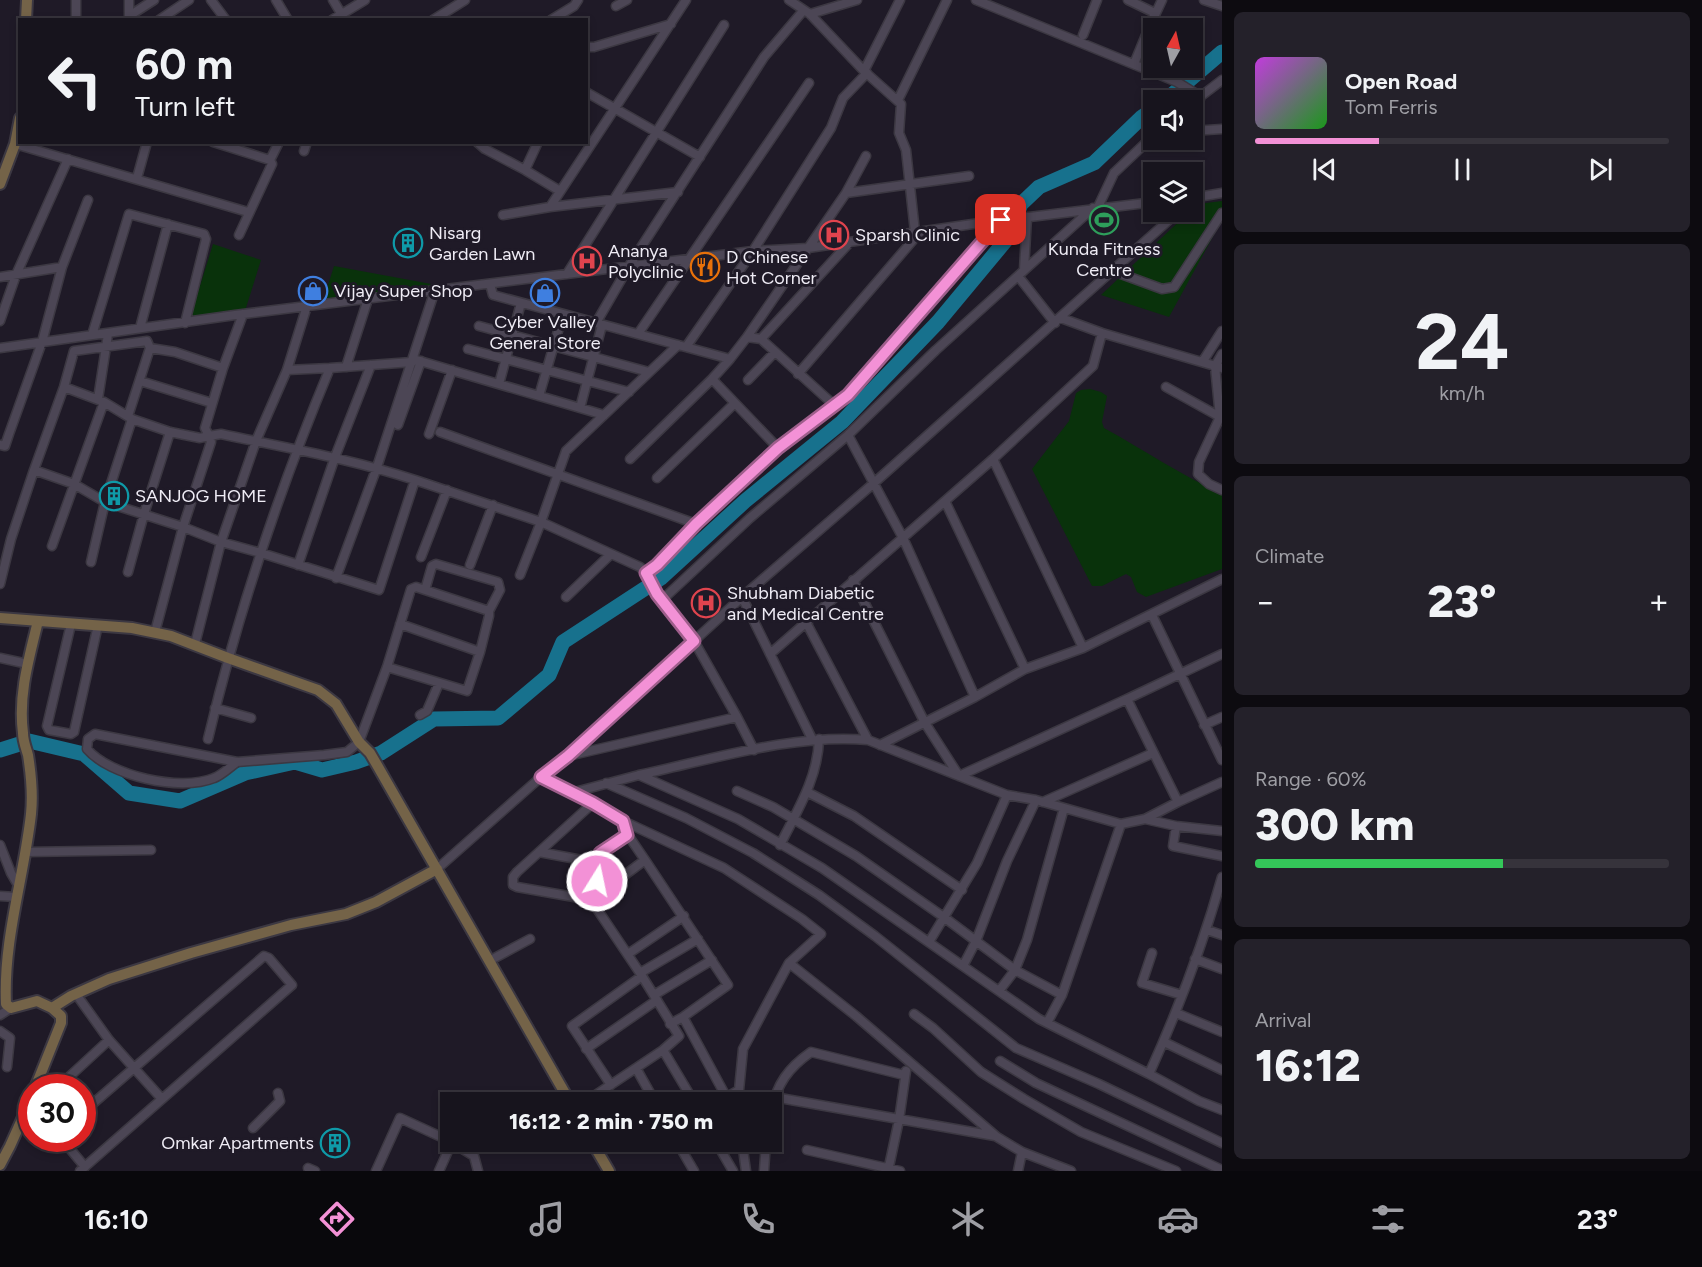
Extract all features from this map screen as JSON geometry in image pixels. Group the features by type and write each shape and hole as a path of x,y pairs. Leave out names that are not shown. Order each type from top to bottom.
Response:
{"street":[{"path":"26,18 27,0"},
{"path":"75,18 76,0"},
{"path":"129,0 129,18"},
{"path":"129,18 154,0"},
{"path":"162,18 189,0"},
{"path":"211,0 224,18"},
{"path":"276,0 287,18"},
{"path":"333,0 344,17 365,0"},
{"path":"436,18 465,0"},
{"path":"616,6 627,0"},
{"path":"550,207 686,0"},
{"path":"789,0 807,12 866,72 898,100 901,107 900,137 906,150 918,232 798,374"},
{"path":"580,408 599,324 629,266 770,50 807,12 857,0"},
{"path":"520,575 566,451 649,372 682,346 753,251 831,128 843,98 866,72 900,0"},
{"path":"898,100 947,0"},
{"path":"976,0 1177,82 1190,90"},
{"path":"1083,36 1097,0"},
{"path":"1128,0 1154,11 1155,15"},
{"path":"1134,64 1162,0"},
{"path":"1204,0 1222,6"},
{"path":"554,18 578,1"},
{"path":"588,47 671,24"},
{"path":"567,274 724,25"},
{"path":"1203,95 1222,80"},
{"path":"638,334 809,83"},
{"path":"588,93 616,107 700,158"},
{"path":"0,184 15,144 18,128"},
{"path":"1203,130 1222,129"},
{"path":"15,144 248,212"},
{"path":"137,178 146,144"},
{"path":"219,144 270,160"},
{"path":"239,236 248,212 272,164 270,160 278,144"},
{"path":"480,144 560,191"},
{"path":"525,170 537,144"},
{"path":"659,597 848,435 936,350 1095,208 1114,173 1143,145"},
{"path":"630,459 730,359 846,193 866,156"},
{"path":"0,321 16,275 68,159"},
{"path":"846,193 969,176"},
{"path":"503,215 550,207 678,192"},
{"path":"1203,197 1222,194"},
{"path":"0,445 5,446 42,342 62,267 88,200"},
{"path":"0,348 185,324 243,314 629,266 753,251 808,249 1024,217 1143,203"},
{"path":"1113,271 1162,289 1174,288 1222,213"},
{"path":"92,335 127,216 132,214 204,234 207,240 185,324"},
{"path":"1024,217 1021,273 1058,320 1219,367"},
{"path":"647,577 696,524 778,448 848,395 1004,220"},
{"path":"52,1008 109,979 291,925 346,914 376,902 437,869 568,756 742,597 874,483 1167,222"},
{"path":"91,562 105,502 149,345 143,328 168,224"},
{"path":"761,339 850,242"},
{"path":"0,277 62,267"},
{"path":"490,284 493,295 730,359"},
{"path":"398,425 435,291"},
{"path":"346,367 368,299"},
{"path":"499,384 521,303"},
{"path":"195,644 221,542 256,441 286,370 307,306"},
{"path":"155,632 183,527 211,442 205,428 223,368 243,314"},
{"path":"539,396 563,314"},
{"path":"479,326 649,372"},
{"path":"1203,361 1222,331"},
{"path":"770,654 993,459 1093,366 1102,333"},
{"path":"52,546 101,400 108,334"},
{"path":"747,337 761,339 834,405"},
{"path":"0,584 11,539 64,387 74,351 107,346 149,345 223,368"},
{"path":"468,350 629,392"},
{"path":"748,381 775,352"},
{"path":"1222,354 1219,367 1221,417 1199,462 1198,474 1209,484 1222,490"},
{"path":"336,578 415,361"},
{"path":"286,370 415,361 604,415"},
{"path":"298,565 335,458 371,365"},
{"path":"208,739 228,658 261,552 296,450 330,368"},
{"path":"429,434 452,370"},
{"path":"712,379 778,448"},
{"path":"140,381 212,403"},
{"path":"64,387 101,400 130,417 170,432 200,438 221,434 377,467 541,522 640,567 659,597 694,641 754,750"},
{"path":"1166,387 1221,417"},
{"path":"657,478 735,403"},
{"path":"128,572 170,432"},
{"path":"440,432 696,524"},
{"path":"848,435 903,538 975,697"},
{"path":"993,459 1083,648"},
{"path":"34,470 74,484 105,502 221,542 261,552 379,590 416,480"},
{"path":"421,556 447,490"},
{"path":"945,501 1025,669"},
{"path":"470,565 493,505"},
{"path":"566,597 611,554"},
{"path":"387,667 467,691 480,652 489,611 500,590 498,582 436,564 432,566 426,590"},
{"path":"880,745 1025,669 1083,648 1222,579"},
{"path":"853,580 925,723 958,776"},
{"path":"237,762 214,778 194,783 146,779 120,770 94,757 87,749 88,739 95,734 237,762 347,752 359,742 387,667 411,589 416,587 489,611"},
{"path":"742,597 816,739 816,767 807,792 780,845"},
{"path":"1152,615 1204,725 1221,755"},
{"path":"0,620 98,625 155,632 195,644 318,690 336,704 359,742 370,753 564,1092"},
{"path":"11,1008 6,1004 3,992 5,951 26,852 31,812 31,779 22,733 22,684 38,621"},
{"path":"71,624 47,729 71,734 74,732 98,625"},
{"path":"400,624 480,652"},
{"path":"807,624 868,740"},
{"path":"958,776 1222,654"},
{"path":"0,658 28,664"},
{"path":"420,715 427,711 439,682"},
{"path":"1127,699 1178,802"},
{"path":"215,708 251,718"},
{"path":"568,756 736,717"},
{"path":"1204,725 1222,717"},
{"path":"571,793 639,775 816,739 868,740 1007,795 1040,801 1121,824 1146,819 1222,782"},
{"path":"963,966 976,941 1007,861 1040,801 1153,753"},
{"path":"639,775 738,819 822,868 1047,1023 1198,1101 1222,1110"},
{"path":"541,777 623,821 724,868 802,918 821,934 789,963 743,1049 739,1090 737,1092"},
{"path":"606,783 686,818 753,853 819,895 1016,1048 1099,1084 1222,1143"},
{"path":"737,790 793,819 856,856 1015,969 1062,995"},
{"path":"807,792 854,816 962,890"},
{"path":"929,942 977,863 1007,795"},
{"path":"593,803 513,876 513,885 588,899 645,860"},
{"path":"999,991 1015,969 1027,940 1043,876 1064,808"},
{"path":"1146,819 1176,826 1222,831"},
{"path":"623,821 627,835 729,985 683,1017 670,1023"},
{"path":"1047,1023 1062,995 1121,824"},
{"path":"1176,826 1173,846 1222,856"},
{"path":"600,1092 663,1050 679,1036 628,954 588,899 588,890 597,881 600,853 627,835"},
{"path":"0,845 18,885"},
{"path":"26,852 151,850"},
{"path":"539,852 598,863"},
{"path":"1149,1074 1176,1013 1208,930 1222,877"},
{"path":"0,896 16,897"},
{"path":"628,954 684,916"},
{"path":"1208,930 1222,935"},
{"path":"489,961 530,939"},
{"path":"611,1085 572,1028 573,1024 641,975 698,939"},
{"path":"1152,953 1142,983 1182,995"},
{"path":"71,1152 83,1169 292,985 264,956 96,1101"},
{"path":"1195,959 1222,969"},
{"path":"586,1049 655,998 712,960"},
{"path":"789,963 997,1137 1022,1152 1071,1171"},
{"path":"76,994 109,1040 162,1099"},
{"path":"0,1015 11,1008 38,1001 61,1016 61,1023 41,1074"},
{"path":"1176,1013 1222,1032"},
{"path":"914,1014 981,1071 1024,1099 1081,1132 1176,1171"},
{"path":"683,1017 724,1092"},
{"path":"0,1031 10,1038 7,1066"},
{"path":"72,1074 109,1040"},
{"path":"1164,1042 1222,1070"},
{"path":"663,1050 688,1092"},
{"path":"777,1092 794,1065 811,1052 904,1075"},
{"path":"1000,1061 1036,1083 1222,1170"},
{"path":"888,1170 899,1120 904,1075 909,1063"},
{"path":"636,1068 649,1092"},
{"path":"253,1128 280,1101 278,1094"},
{"path":"782,1098 997,1137"},
{"path":"376,1171 400,1118 440,1137"},
{"path":"0,1165 18,1128"},
{"path":"807,1150 900,1171"},
{"path":"439,1171 447,1152"},
{"path":"467,1152 474,1156 478,1171"},
{"path":"598,1152 609,1171"},
{"path":"683,1152 694,1171"},
{"path":"722,1152 733,1171"},
{"path":"743,1152 746,1171"},
{"path":"764,1171 765,1152"},
{"path":"1018,1171 1022,1152"}],"green space":[{"path":"1222,201 1222,220 1169,317 1101,295 1178,222 1203,222 1203,203"},
{"path":"213,244 261,260 245,311 190,318"},
{"path":"334,266 442,286 323,301"},
{"path":"1090,389 1107,396 1102,422 1104,428 1177,471 1222,494 1222,569 1146,597 1137,592 1131,577 1126,574 1102,586 1092,586 1032,469 1069,421 1076,393"}],"waterway":[{"path":"1178,90 1222,52"},
{"path":"0,750 29,741 84,754 129,793 180,801 245,773 295,762 322,770 356,762 381,753 434,719 498,718 549,675 563,642 661,578 745,501 842,422 938,322 1007,239 1021,204 1039,187 1094,163 1143,116"}],"place":[{"name":"Kunda Fitness Centre","path":"1104,220"},
{"name":"Sparsh Clinic","path":"834,235"},
{"name":"Nisarg Garden Lawn","path":"408,243"},
{"name":"Ananya Polyclinic","path":"587,261"},
{"name":"D Chinese Hot Corner","path":"705,267"},
{"name":"Vijay Super Shop","path":"313,291"},
{"name":"Cyber Valley General Store","path":"545,293"},
{"name":"SANJOG HOME","path":"114,496"},
{"name":"Shubham Diabetic and Medical Centre","path":"706,603"},
{"name":"Omkar Apartments","path":"335,1143"}],"route":[{"path":"597,881 600,853 627,835 623,821 541,777 568,756 694,641 657,594 646,573 778,448 848,395 1001,220"}]}
